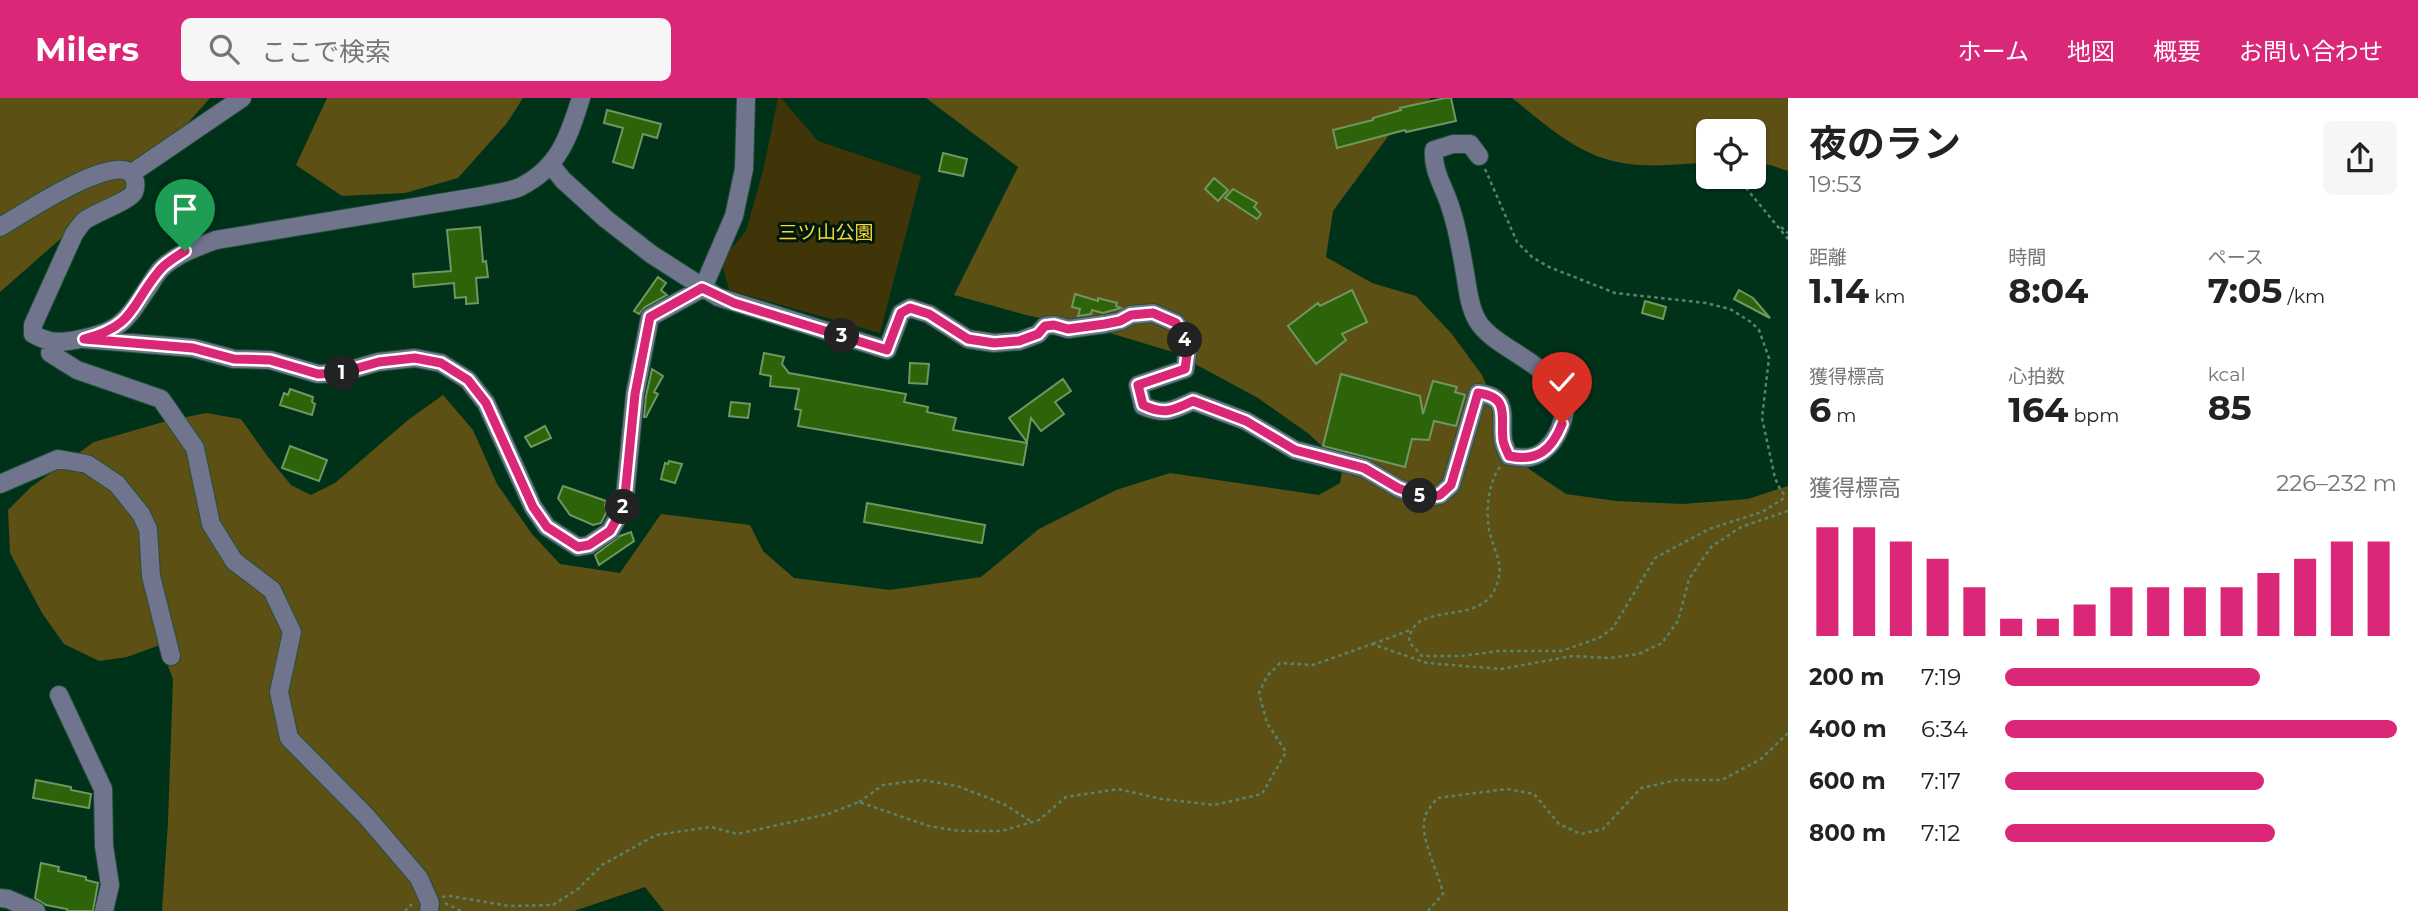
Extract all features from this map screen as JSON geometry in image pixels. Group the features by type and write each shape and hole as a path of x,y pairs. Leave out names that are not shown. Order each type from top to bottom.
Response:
{"street":[{"path":"132,173 242,98"},
{"path":"0,228 96,174 113,169 124,169 132,173 135,191 130,197 83,222 74,234 33,325 33,334 46,341 60,344 84,339 108,333 120,324 134,310 160,269 195,247 216,240 518,188 551,165 570,131 581,98"},
{"path":"84,339 193,348 234,359 270,360 318,374 340,373 379,362 415,358 441,363 468,380 486,403 533,507 547,527 578,547 589,545 610,531 624,506 635,394 650,317 702,288 734,216 744,169 746,98"},
{"path":"551,165 563,180 606,219 651,254 702,288 734,303 887,350 901,313 910,308 929,314 968,339 994,343 1019,341 1038,334 1045,326 1054,325 1068,329 1120,321 1131,315 1153,313 1176,323 1188,348 1185,369 1138,385 1143,405 1158,412 1174,410 1193,401 1246,421 1295,450 1364,468 1398,488 1424,498 1440,495 1451,485 1478,393 1489,394 1503,409 1503,443 1509,456 1525,459 1547,449 1557,437 1565,413 1556,385 1541,369 1508,348 1477,321 1450,207 1433,160 1434,150 1453,144 1470,144 1479,156"},
{"path":"60,344 50,353 77,370 161,398 195,447 211,524 234,562 272,590 292,632 279,692 289,738 366,816 419,878 430,903 426,903"},
{"path":"0,484 58,459 87,464 117,484 141,514 148,529 151,576 171,656"},
{"path":"59,695 103,789 103,846 110,885 104,911"},
{"path":"0,898 36,911"}],"path":[{"path":"1409,630 1409,642 1422,656 1461,656 1499,651 1562,651 1599,638 1613,628 1656,558 1709,529 1762,512 1787,497 1775,478 1762,418 1769,358 1759,330 1730,309 1706,303 1615,293 1549,267 1532,257 1517,242 1479,156"},
{"path":"1747,189 1788,239"},
{"path":"1775,223 1788,233"},
{"path":"859,802 929,826 959,831 1002,831 1039,820 1066,797 1118,789 1162,799 1214,804 1262,794 1286,752 1267,723 1259,693 1267,676 1280,663 1313,665 1409,630 1417,621 1473,609 1492,596 1500,578 1500,558 1490,530 1488,501 1497,471 1509,456"},
{"path":"1372,644 1427,663 1501,670 1572,656 1609,658 1639,654 1662,643 1678,621 1689,579 1711,547 1741,527 1788,510"},
{"path":"1428,911 1443,894 1440,875 1425,840 1424,816 1437,798 1507,789 1534,794 1559,824 1581,834 1603,829 1641,788 1677,780 1722,780 1761,759 1788,733"},
{"path":"405,911 450,896 509,906 553,905 578,889 601,865 656,835 711,827 737,834 828,814 859,802 883,785 922,780 957,786 1004,804 1032,822"}],"green space":[{"name":"三ツ山公園","path":"778,98 781,98 818,141 921,176 880,333 729,290 721,261 746,231 764,167"}],"shaded area":[{"path":"0,98 210,98 142,175 82,220 0,292"},
{"path":"327,98 523,98 507,123 458,178 405,193 342,196 296,165"},
{"path":"926,98 1431,98 1392,131 1333,211 1326,257 1372,283 1416,296 1451,333 1482,375 1508,434 1529,469 1566,494 1616,501 1683,504 1748,499 1788,486 1788,911 664,911 645,887 574,911 162,911 173,679 160,645 127,657 99,661 64,644 42,613 10,553 8,510 31,487 94,442 206,413 241,419 291,485 311,495 335,483 408,420 443,395 473,430 497,484 532,534 560,564 620,573 661,514 750,525 763,551 794,578 890,590 981,577 1039,529 1116,490 1170,473 1319,495 1340,483 1343,466 1309,434 1258,398 1173,352 1103,331 1026,315 954,295 1018,167"},
{"path":"1512,98 1788,98 1788,171 1766,164 1766,119 1696,119 1696,163 1670,165 1644,165 1606,159 1580,148 1545,125"}],"building":[{"path":"1451,98 1456,121 1406,132 1405,130 1337,148 1333,130 1373,120 1401,110 1400,108"},
{"path":"607,110 661,124 657,138 643,134 633,168 613,162 623,128 604,123"},
{"path":"943,153 967,159 963,176 939,171"},
{"path":"1214,178 1228,190 1218,201 1205,189"},
{"path":"1233,189 1257,203 1254,207 1261,214 1257,219 1225,198"},
{"path":"480,227 483,262 486,261 488,277 476,278 478,303 466,304 466,297 455,298 454,283 414,287 413,274 451,271 447,230"},
{"path":"658,277 666,283 661,290 667,295 645,307 639,314 634,311"},
{"path":"1352,290 1367,322 1342,334 1346,340 1316,364 1288,326 1318,303 1320,306"},
{"path":"1739,290 1753,298 1770,318 1734,299"},
{"path":"1075,294 1117,303 1116,306 1121,308 1103,313 1092,310 1091,314 1078,316 1080,309 1072,307"},
{"path":"1645,301 1666,307 1663,319 1642,313"},
{"path":"764,353 784,357 782,364 789,373 906,394 904,402 928,407 927,412 956,418 953,430 1027,443 1023,465 798,426 801,410 795,409 799,389 770,386 771,376 760,374"},
{"path":"910,363 929,364 927,384 909,383"},
{"path":"652,369 663,376 654,392 658,394 644,417 646,396"},
{"path":"1341,374 1420,396 1423,414 1433,381 1457,387 1455,392 1465,395 1456,426 1434,421 1429,440 1412,439 1405,467 1323,446"},
{"path":"1063,379 1071,391 1055,402 1064,414 1041,431 1031,418 1027,442 1009,418"},
{"path":"290,389 313,397 312,402 315,404 312,415 280,405 284,393 288,395"},
{"path":"731,402 750,404 748,418 729,416"},
{"path":"545,426 551,438 531,447 525,437"},
{"path":"290,446 327,460 319,481 282,468"},
{"path":"669,461 682,464 675,483 661,479 665,463 668,464"},
{"path":"563,486 606,501 605,506 609,507 601,523 593,525 570,515 558,498"},
{"path":"867,503 985,525 982,543 864,522"},
{"path":"631,532 634,541 599,565 595,555 620,536"},
{"path":"36,780 91,794 89,808 33,798"},
{"path":"41,863 59,867 58,871 86,877 86,880 98,883 93,911 67,911 46,905 35,898"}],"route":[{"path":"185,251 160,269 134,310 120,324 108,333 84,339 193,348 234,359 270,360 318,374 340,373 379,362 415,358 441,363 468,380 486,403 517,475 533,507 547,527 578,547 589,545 610,531 624,506 635,394 643,341 650,317 702,288 734,303 887,350 901,313 910,308 929,314 968,339 994,343 1019,341 1038,334 1045,326 1054,325 1068,329 1120,321 1131,315 1153,313 1176,323 1188,348 1185,369 1138,385 1139,398 1143,405 1158,412 1174,410 1193,401 1246,421 1295,450 1364,468 1398,488 1424,498 1440,495 1451,485 1478,393 1489,394 1503,409 1503,443 1509,456 1525,459 1534,457 1547,449 1557,437 1562,424"}]}
